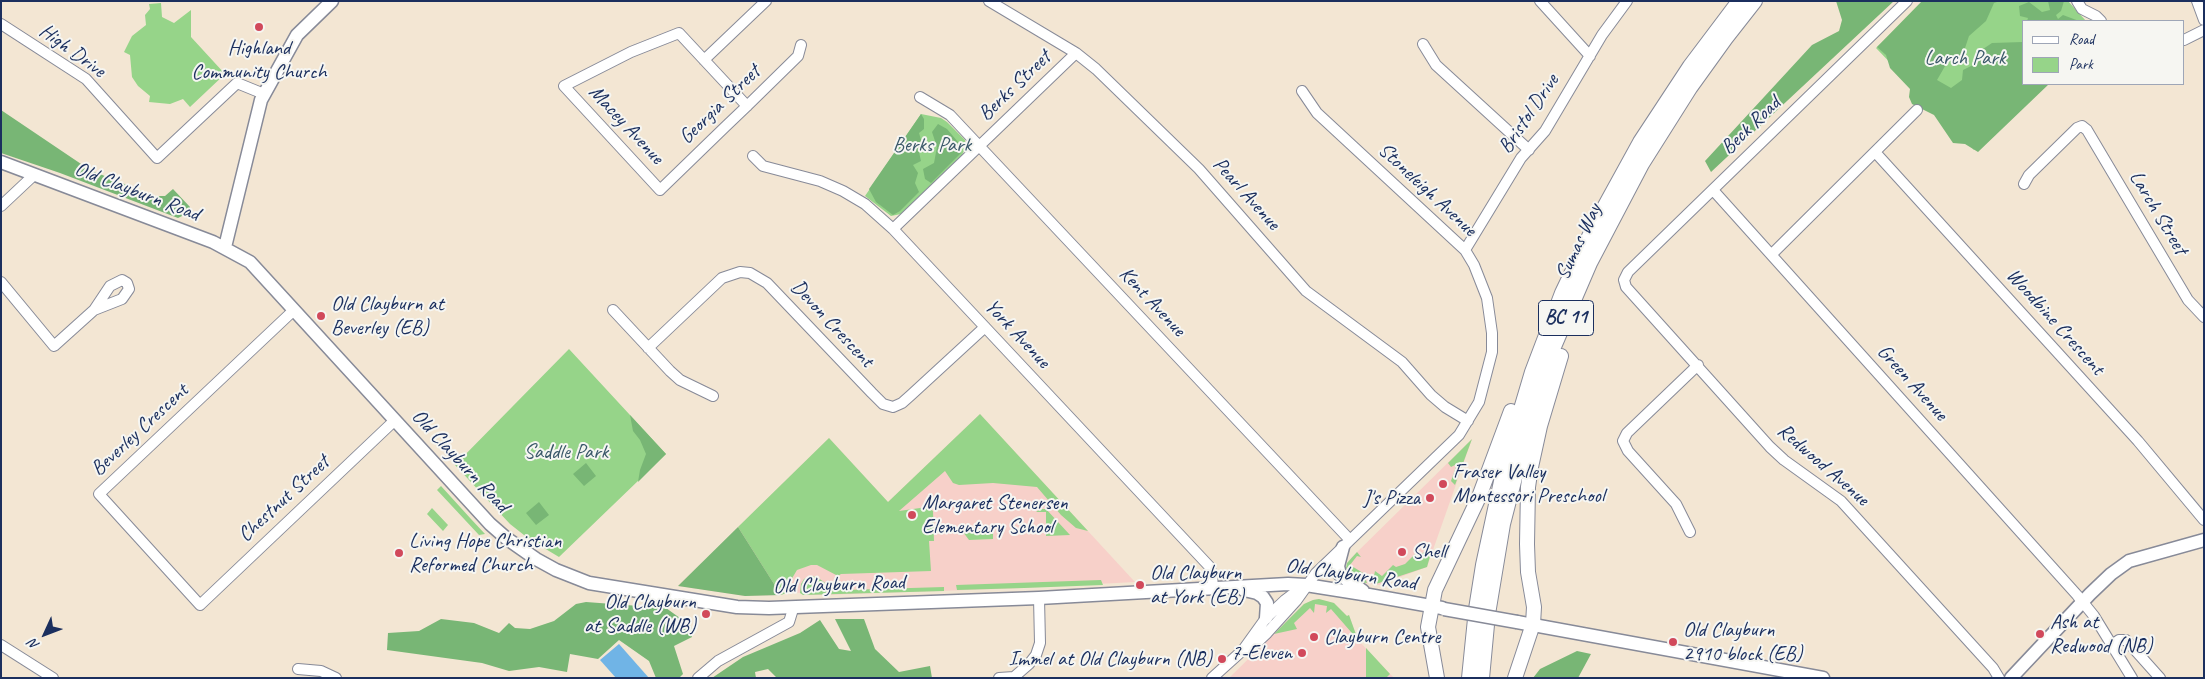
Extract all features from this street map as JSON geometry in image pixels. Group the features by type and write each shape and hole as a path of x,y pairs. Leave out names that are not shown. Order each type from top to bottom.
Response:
{"highway":[{"name":"Sumas Way","path":"1469,678 1483,565 1505,463 1521,406 1546,334 1562,294 1596,222 1623,171 1666,102 1714,32 1739,1"},
{"name":"Sumas Way","path":"1482,678 1488,614 1509,498 1528,427 1553,349 1606,230 1642,164 1690,88 1755,1"},
{"path":"1515,678 1533,624 1534,607 1528,572 1527,516 1528,487 1534,446 1568,337 1642,164"},
{"path":"1437,678 1428,627 1438,608 1435,590 1482,489 1544,319 1581,244 1596,222"}],"main road":[{"path":"225,247 244,166 264,94 297,35 332,1"},
{"name":"Old Clayburn Road","path":"1,162 225,247 250,262 490,524 525,552 556,570 589,583 651,595 737,607 793,609 1306,585 1369,594 1824,678"},
{"path":"2011,678 2082,602 2111,574 2129,561 2204,540"},
{"path":"1347,544 1338,566 1340,576 1369,594"},
{"path":"1232,587 1257,593 1263,598 1267,603 1266,618"}],"street":[{"path":"746,106 704,60 766,1"},
{"name":"Pearl Avenue","path":"989,1 1076,53 1096,69 1199,169 1306,291 1402,362 1438,401 1468,421"},
{"path":"1540,1 1590,56"},
{"name":"Bristol Drive","path":"1464,250 1529,150 1545,131 1590,56 1627,1"},
{"name":"Beck Road","path":"1624,280 1628,272 1907,1"},
{"path":"2197,1 2204,20"},
{"path":"2083,4 2099,19"},
{"name":"High Drive","path":"1,24 86,79 157,158 237,83 264,94"},
{"path":"2185,40 2204,30"},
{"name":"Macey Avenue","path":"660,190 564,86 631,52 679,33 704,60"},
{"name":"Georgia Street","path":"660,190 798,56 801,44"},
{"path":"1423,44 1436,65 1529,150"},
{"name":"Berks Street","path":"893,229 1076,53"},
{"name":"Stoneleigh Avenue","path":"1302,91 1316,113 1464,250 1481,281 1487,298 1492,333 1492,352 1485,387 1468,421 1449,446 1306,585"},
{"name":"Kent Avenue","path":"920,97 950,115 1347,544"},
{"path":"1772,254 1918,110"},
{"name":"Larch Street","path":"2024,184 2029,175 2077,128 2082,126 2088,130 2188,300 2204,318"},
{"name":"Woodbine Crescent","path":"1875,152 2138,441 2204,520"},
{"name":"York Avenue","path":"754,156 763,166 820,181 843,191 865,204 893,229 1209,566 1213,588"},
{"path":"1,206 34,175"},
{"name":"Green Avenue","path":"1713,190 2082,602 2112,644 2132,678"},
{"name":"Devon Crescent","path":"648,348 722,278 740,272 750,273 767,283 883,404 893,407 912,395 985,327"},
{"name":"Redwood Avenue","path":"1624,280 1626,287 1784,460 1840,501 1993,668 1999,678"},
{"path":"1,282 54,346 94,310"},
{"name":"Beverley Crescent","path":"200,605 99,494 294,310"},
{"path":"613,310 680,380 713,396"},
{"path":"1690,532 1676,504 1628,451 1623,441 1627,433 1698,366"},
{"name":"Chestnut Street","path":"200,605 394,421"},
{"path":"1212,678 1243,650 1266,618 1289,595 1306,585"},
{"path":"1243,650 1251,648 1267,633 1296,601 1306,585"},
{"path":"1000,678 1014,678 1036,655 1040,643 1039,598"},
{"path":"698,678 718,661 789,622 793,609"},
{"path":"2112,644 2120,640 2126,640 2160,678"},
{"path":"1,645 53,678"},
{"path":"298,669 321,671 336,678"}],"shaded area":[{"name":"Margaret Stenersen Elementary School","path":"980,414 1135,582 824,595 803,595 802,593 787,592 781,595 745,596 678,586 829,438 888,502"},
{"path":"1472,439 1427,567 1379,585 1357,582 1346,568 1351,558"},
{"name":"Clayburn Centre","path":"1319,599 1334,603 1347,616 1349,615 1358,640 1394,678 1229,678 1304,604"}],"green space":[{"path":"1836,1 1894,1 1711,172 1705,161 1812,45 1839,31 1842,20"},
{"name":"Larch Park","path":"1922,1 2000,1 1994,3 1986,21 1969,36 1963,54 1948,61 1937,80 1951,88 1962,80 1963,70 1973,65 1977,53 1992,43 2022,42 2022,85 2048,85 1978,152 1965,144 1953,143 1934,115 1912,104 1909,97 1910,89 1890,68 1886,55 1877,47"},
{"name":"Larch Park","path":"1925,1 2068,1 2085,20 2022,20 2023,85 1974,150 1876,48"},
{"path":"2048,1 2064,1 2061,11 2056,15 2058,19 2063,15 2076,20 2027,20 2028,18 2020,16 2019,6 2029,2 2042,12 2050,10"},
{"path":"161,3 162,17 174,23 191,10 191,37 225,74 190,107 183,99 170,104 149,102 150,96 138,86 132,77 130,55 124,52 132,36 146,25 145,15 150,9 149,4"},
{"path":"1,110 90,170 154,196 165,196 173,189 190,207 188,213 178,218 60,173 1,153"},
{"name":"Berks Park","path":"921,114 941,118 947,122 965,140 966,147 962,155 901,214 891,216 865,196"},
{"path":"921,114 924,119 924,129 919,133 922,143 919,152 921,161 913,165 918,173 915,183 919,192 900,211 893,215 876,202 869,189"},
{"path":"938,124 947,129 958,142 961,153 931,183 925,179 923,169 934,163 937,147 932,132"},
{"name":"Saddle Park","path":"569,349 666,454 559,557 529,539 510,524 455,465"},
{"path":"980,414 1088,531 1076,528 1061,515 1037,487 993,483 959,485 953,483 945,471 899,511 927,507 933,511 934,541 929,541 931,571 841,574 838,576 817,565 811,565 797,570 791,580 789,592 781,595 738,527 829,438 888,502"},
{"path":"630,415 666,454 638,482 646,454 640,440 633,431"},
{"path":"1472,439 1455,485 1451,481 1457,464 1451,467 1448,463"},
{"path":"586,463 596,476 584,486 573,474"},
{"path":"441,486 485,534 479,535 437,490"},
{"path":"539,502 549,515 536,525 526,513"},
{"path":"432,508 448,525 443,531 427,514"},
{"path":"1040,509 1046,509 1070,535 1046,536 1046,512 1036,512"},
{"path":"738,527 781,595 745,596 678,586"},
{"path":"993,531 993,539 969,540 963,532"},
{"path":"1427,549 1431,553 1427,567 1376,584 1375,571 1382,576 1393,565 1396,567 1405,564 1416,553 1420,556"},
{"path":"1357,552 1361,557 1357,556 1350,565 1363,573 1367,583 1357,582 1348,573 1346,568 1347,563"},
{"path":"810,576 817,577 832,588 844,590 944,587 944,591 803,595 800,593 801,584 804,579"},
{"path":"1101,580 1103,585 957,590 956,585"},
{"path":"1319,599 1334,603 1347,616 1349,615 1358,640 1331,609 1326,613 1327,606 1315,604 1314,613 1310,608 1294,623 1297,629 1274,634 1304,604"},
{"path":"586,602 666,608 691,626 692,637 674,646 683,674 679,678 656,678 649,661 619,640 598,659 570,654 567,672 539,667 509,671 482,663 387,650 388,633 419,631 441,619 474,623 499,633 509,623 515,628 530,629 554,621 576,604"},
{"path":"835,619 864,619 875,649 899,672 930,666 932,678 777,678 768,669 755,672 756,678 712,678 743,657 800,633 820,620 839,649 851,651"},
{"path":"1366,648 1390,674 1386,678 1366,678"},
{"path":"1577,651 1591,654 1578,678 1533,678 1540,669"}],"water":[{"path":"619,644 649,678 616,678 600,660"}],"place":[{"name":"Highland Community Church","path":"259,27"},
{"name":"Old Clayburn at Beverley (EB)","path":"321,316"},
{"name":"Fraser Valley Montessori Preschool","path":"1443,484"},
{"name":"J's Pizza","path":"1430,498"},
{"name":"Margaret Stenersen Elementary School","path":"912,515"},
{"name":"Shell","path":"1402,552"},
{"name":"Living Hope Christian Reformed Church","path":"399,553"},
{"name":"Old Clayburn at York (EB)","path":"1140,585"},
{"name":"Old Clayburn at Saddle (WB)","path":"706,614"},
{"name":"Ash at Redwood (NB)","path":"2040,634"},
{"name":"Clayburn Centre","path":"1314,637"},
{"name":"Old Clayburn 2910 block (EB)","path":"1673,642"},
{"name":"7-Eleven","path":"1302,653"},
{"name":"Immel at Old Clayburn (NB)","path":"1222,659"}]}
